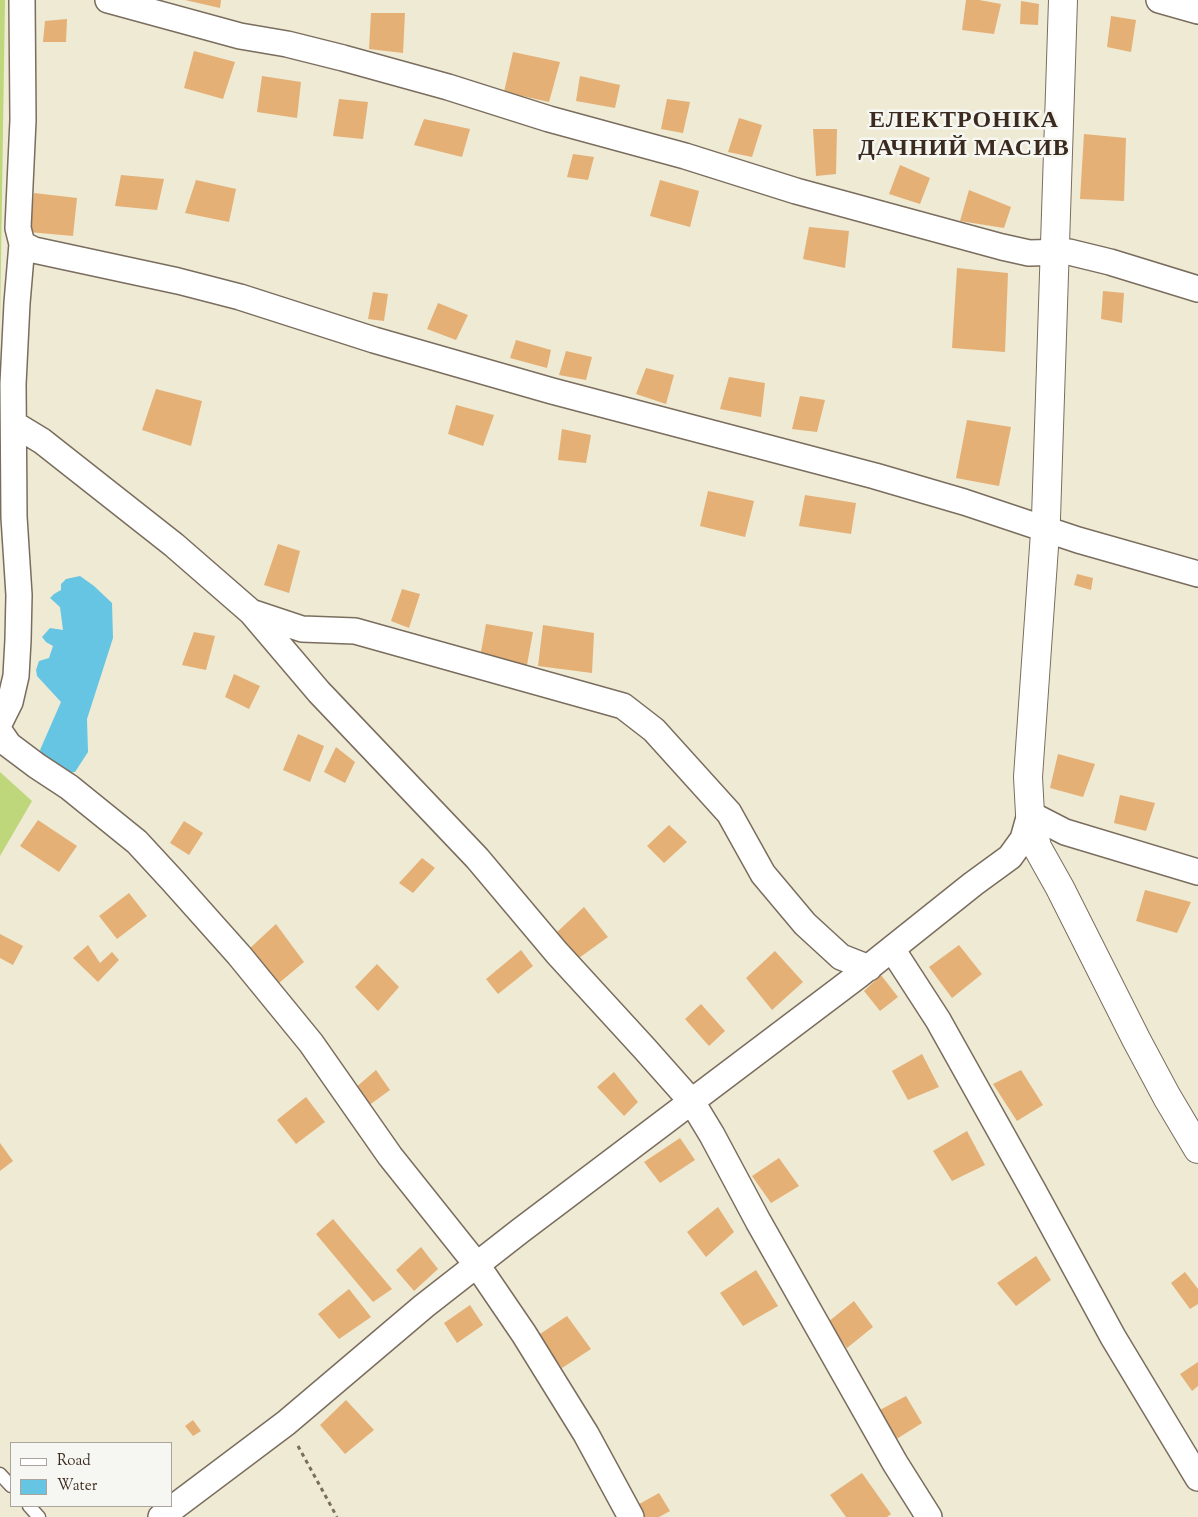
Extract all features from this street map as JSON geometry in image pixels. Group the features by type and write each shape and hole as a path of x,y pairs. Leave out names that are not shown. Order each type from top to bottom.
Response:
{"street":[{"path":"0,722 10,702 16,676 18,640 19,595 14,517 13,384 22,244 18,228 23,120 22,0"},
{"path":"108,0 240,36 287,44 343,58 549,119 685,156 796,191 1002,247 1029,253 1069,252 1110,262 1198,289"},
{"path":"1063,0 1045,530 1028,777 1030,814 1037,847 1060,888 1136,1039 1194,1136"},
{"path":"1159,0 1198,11"},
{"path":"22,244 34,250 178,281 240,297 374,340 552,391 876,476 964,502 1045,530 1198,574"},
{"path":"14,424 42,441 160,533 251,612 319,692 477,858 557,953 692,1102 891,1454 929,1517"},
{"path":"251,612 302,629 355,631 623,706 654,730 729,813 764,874 805,924 841,956 869,968"},
{"path":"0,732 10,745 69,787 137,842 239,955 310,1043 390,1156 477,1265 524,1334 586,1434 631,1517"},
{"path":"1030,814 1065,832 1198,872"},
{"path":"161,1517 286,1423 424,1306 869,968 1010,857 1023,839 1030,814"},
{"path":"892,949 938,1020 1113,1337 1198,1478"}],"lane":[{"path":"0,1474 10,1485"},
{"path":"30,1507 39,1517"}],"path":[{"path":"286,1423 337,1517"}],"green space":[{"path":"0,0 5,0 0,325"},
{"path":"0,772 32,801 0,856"}],"water":[{"path":"80,576 112,603 113,638 87,719 88,752 75,772 64,773 56,768 49,758 45,760 40,750 61,702 37,676 36,670 39,661 49,658 53,646 42,637 50,628 63,630 60,607 50,598 61,590 61,584 66,579"}],"building":[{"path":"185,0 221,0 220,8"},
{"path":"966,0 1001,4 994,34 962,30"},
{"path":"1021,1 1039,4 1038,25 1020,24"},
{"path":"371,13 405,13 403,53 369,49"},
{"path":"1111,16 1136,20 1131,52 1107,47"},
{"path":"67,19 66,42 43,42 45,21"},
{"path":"194,51 235,62 223,99 184,88"},
{"path":"513,52 560,62 549,102 504,92"},
{"path":"262,76 301,82 297,118 257,112"},
{"path":"580,76 620,85 615,108 576,101"},
{"path":"339,99 368,102 363,139 333,136"},
{"path":"667,99 690,102 683,133 661,129"},
{"path":"739,118 762,125 752,157 728,152"},
{"path":"424,119 470,129 462,157 414,145"},
{"path":"813,129 837,129 836,174 816,176"},
{"path":"1084,134 1126,138 1124,201 1080,199"},
{"path":"573,154 594,157 588,180 567,177"},
{"path":"900,165 930,178 920,204 889,194"},
{"path":"121,175 164,179 157,210 115,206"},
{"path":"196,180 236,189 229,222 185,213"},
{"path":"660,180 699,191 690,227 650,216"},
{"path":"969,190 1011,207 1004,228 960,221"},
{"path":"34,193 77,198 73,236 29,232"},
{"path":"809,227 849,231 845,268 803,259"},
{"path":"957,268 1008,273 1005,352 952,348"},
{"path":"1103,291 1124,293 1122,323 1101,319"},
{"path":"373,292 388,294 384,321 368,319"},
{"path":"438,303 468,315 456,340 427,329"},
{"path":"516,340 551,350 547,368 510,358"},
{"path":"566,351 592,357 586,380 559,375"},
{"path":"646,368 674,375 666,404 636,394"},
{"path":"729,377 765,383 761,417 720,409"},
{"path":"156,389 202,401 191,446 142,430"},
{"path":"800,396 825,400 817,432 792,429"},
{"path":"456,405 494,415 483,446 448,434"},
{"path":"967,420 1011,427 999,486 956,478"},
{"path":"562,429 591,435 586,463 558,460"},
{"path":"708,491 754,501 745,537 700,526"},
{"path":"805,495 856,503 851,534 799,526"},
{"path":"278,544 300,551 289,593 264,585"},
{"path":"1077,574 1093,578 1091,590 1074,585"},
{"path":"402,589 420,594 409,628 391,621"},
{"path":"486,624 533,632 527,665 480,657"},
{"path":"543,625 594,633 592,673 538,666"},
{"path":"194,632 215,636 206,670 182,665"},
{"path":"234,674 260,686 249,709 225,697"},
{"path":"298,734 324,746 310,782 283,770"},
{"path":"336,747 355,762 345,783 324,772"},
{"path":"1058,754 1095,764 1083,797 1050,788"},
{"path":"1120,795 1155,803 1146,831 1114,823"},
{"path":"38,820 77,846 59,872 20,846"},
{"path":"184,821 203,833 189,855 170,843"},
{"path":"669,825 687,842 664,863 647,846"},
{"path":"422,858 435,868 413,893 399,883"},
{"path":"1145,890 1191,902 1177,933 1136,921"},
{"path":"129,893 147,916 117,939 99,916"},
{"path":"584,907 608,937 579,958 557,932"},
{"path":"276,924 304,962 279,983 249,949"},
{"path":"0,934 23,946 13,965 0,958"},
{"path":"88,945 100,963 112,952 119,960 98,982 73,958"},
{"path":"959,945 982,974 952,998 929,967"},
{"path":"521,950 533,966 498,994 486,979"},
{"path":"775,951 803,982 772,1010 746,978"},
{"path":"377,964 399,987 378,1011 355,987"},
{"path":"881,975 898,997 880,1011 864,991"},
{"path":"701,1004 725,1031 709,1046 685,1019"},
{"path":"922,1054 939,1087 908,1100 892,1071"},
{"path":"376,1070 390,1090 368,1106 354,1089"},
{"path":"1021,1070 1043,1105 1017,1121 993,1084"},
{"path":"614,1072 638,1102 624,1116 597,1087"},
{"path":"306,1097 325,1122 296,1144 277,1120"},
{"path":"967,1131 985,1165 952,1181 933,1151"},
{"path":"680,1138 695,1160 660,1183 644,1162"},
{"path":"0,1143 13,1161 0,1171"},
{"path":"779,1158 799,1186 771,1203 752,1176"},
{"path":"718,1207 734,1232 706,1257 687,1232"},
{"path":"333,1219 392,1289 373,1302 316,1234"},
{"path":"421,1247 438,1269 414,1291 396,1270"},
{"path":"1036,1256 1051,1280 1016,1306 997,1283"},
{"path":"756,1270 778,1306 743,1326 720,1293"},
{"path":"1185,1272 1198,1289 1198,1304 1190,1309 1171,1283"},
{"path":"349,1289 371,1317 339,1339 318,1314"},
{"path":"854,1301 873,1327 847,1348 828,1322"},
{"path":"470,1305 483,1325 457,1343 444,1323"},
{"path":"567,1316 591,1349 562,1368 537,1336"},
{"path":"1198,1362 1198,1386 1192,1391 1180,1374"},
{"path":"906,1396 922,1423 895,1440 878,1411"},
{"path":"346,1400 374,1430 345,1454 320,1425"},
{"path":"193,1420 201,1431 193,1436 185,1426"},
{"path":"862,1473 891,1514 887,1517 846,1517 830,1495"},
{"path":"659,1493 670,1511 659,1517 641,1517 634,1507"}],"district":[{"name":"ЕЛЕКТРОНІКА ДАЧНИЙ МАСИВ","path":"964,137"}]}
